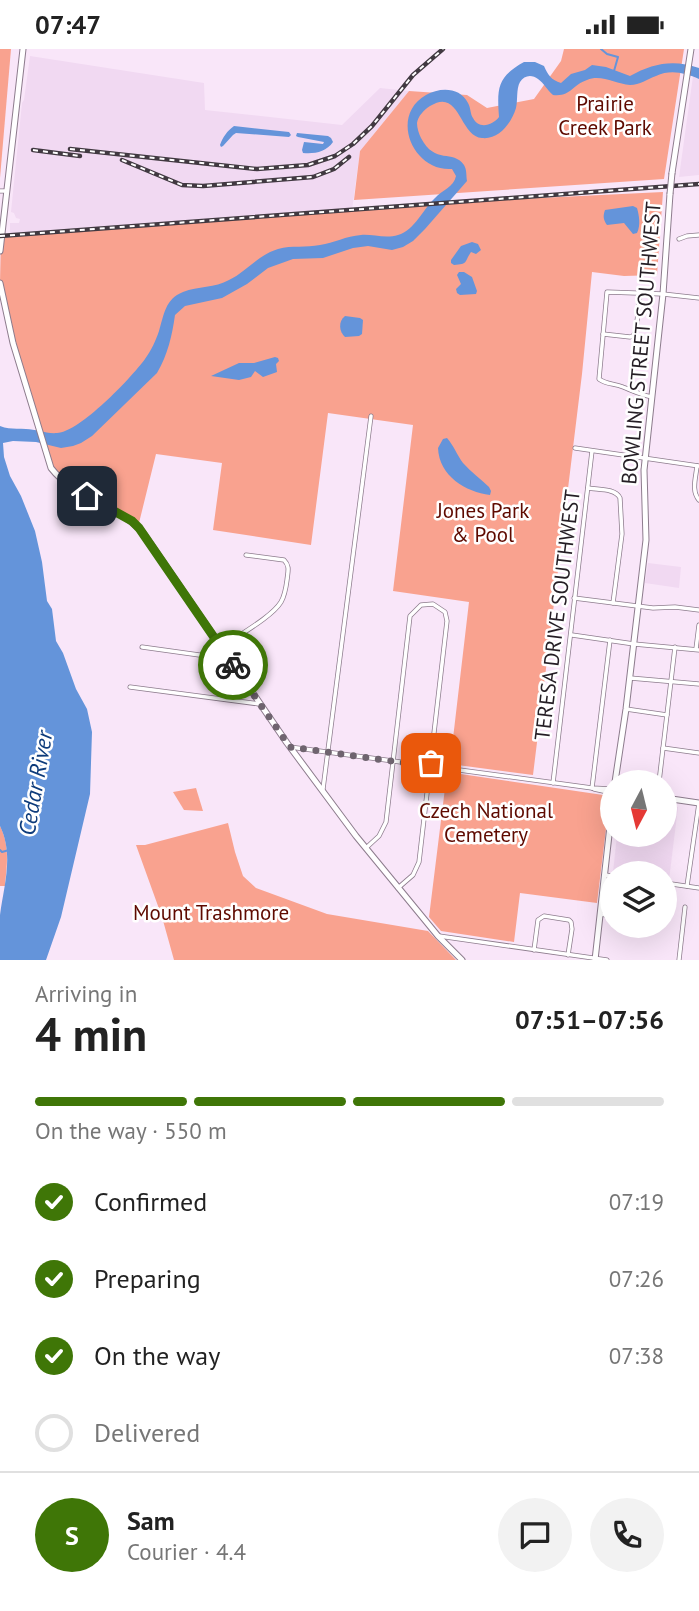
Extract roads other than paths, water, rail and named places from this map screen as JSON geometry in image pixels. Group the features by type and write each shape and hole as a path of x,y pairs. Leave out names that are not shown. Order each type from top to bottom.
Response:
{"main road":[{"path":"0,250 23,49"},
{"name":"BOWLING STREET SOUTHWEST","path":"618,770 647,535 645,458 663,294 672,173 691,49"},
{"path":"0,283 8,326 51,468 64,483 132,521 139,528 290,747 365,848 438,936 462,960"},
{"path":"677,800 699,803"},
{"path":"595,959 600,914"}],"street":[{"path":"0,191 7,191"},
{"path":"679,239 699,235"},
{"path":"652,397 606,384 599,379 607,292 699,298"},
{"path":"603,334 633,336 636,331 640,294"},
{"path":"323,791 371,416"},
{"path":"575,448 698,466 694,490 699,500"},
{"name":"TERESA DRIVE SOUTHWEST","path":"553,783 593,451"},
{"path":"588,488 614,492 620,498 622,534 613,603"},
{"path":"222,647 275,610 286,589 289,566 287,562 246,555"},
{"path":"574,598 638,607 699,610"},
{"path":"365,848 377,839 385,826 410,617 421,605 438,606 445,612 447,621 419,862 413,875 398,888"},
{"path":"572,635 698,650 699,625"},
{"path":"592,788 610,640"},
{"path":"142,647 230,659"},
{"path":"660,770 675,647"},
{"path":"630,678 699,684"},
{"path":"130,687 261,704"},
{"path":"626,709 667,715"},
{"path":"290,747 600,789"},
{"path":"663,748 699,753"},
{"path":"687,886 699,803"},
{"path":"677,885 699,888"},
{"path":"678,960 685,907"},
{"path":"534,950 538,920 544,916 571,922 568,955"},
{"path":"438,936 607,960"}],"water":[{"name":"Cedar River","path":"524,62 535,62 544,66 550,77 561,83 571,74 592,65 630,76 655,65 690,65 699,68 699,79 673,72 634,85 592,78 568,92 553,95 536,77 526,77 519,85 516,108 511,119 504,129 488,138 474,135 454,107 448,103 440,102 430,106 418,120 417,127 421,138 432,151 460,160 465,167 467,181 413,241 392,250 368,246 323,258 293,259 268,268 222,298 185,306 175,315 169,345 157,373 92,436 81,443 61,448 36,442 3,443 10,476 35,531 56,641 87,709 92,732 90,794 61,917 46,960 0,960 0,915 7,859 0,826 0,426 57,433 78,424 117,391 145,359 155,342 169,303 183,292 224,283 264,255 278,249 320,245 365,235 389,237 404,232 435,198 453,183 456,176 452,169 438,168 426,162 410,141 409,116 415,104 431,92 455,91 469,105 476,122 482,125 490,124 499,117 498,98 504,78"},
{"path":"234,126 289,132 291,135 236,133 221,147 224,137"},
{"path":"297,133 328,136 333,142 320,152 303,153 304,142 324,142 298,137"},
{"path":"633,206 637,208 639,217 637,233 633,234 624,223 607,225 605,210"},
{"path":"472,242 478,244 481,250 476,254 471,252 464,263 451,263 461,246"},
{"path":"459,272 472,277 476,294 457,293 456,289 461,284 457,275"},
{"path":"345,316 363,320 362,334 345,337 340,327"},
{"path":"275,357 279,361 276,364 277,372 263,377 255,371 251,377 239,380 211,376 239,363 254,363"},
{"path":"447,438 463,463 489,487 490,495 463,486 443,467 438,448 443,439"}],"waterway":[{"path":"601,49 618,57 614,71"},
{"path":"0,850 9,850"}],"railway":[{"path":"70,149 257,169 308,165 335,156 353,144 372,126 413,75 443,49"},
{"path":"33,150 80,156"},
{"path":"122,160 182,185 203,186 313,177 334,169 349,157"},
{"path":"0,236 699,184"}],"park label":[{"name":"Prairie Creek Park","path":"605,115"},
{"name":"Jones Park & Pool","path":"483,522"},
{"name":"Czech National Cemetery","path":"486,822"},
{"name":"Mount Trashmore","path":"211,912"}]}
